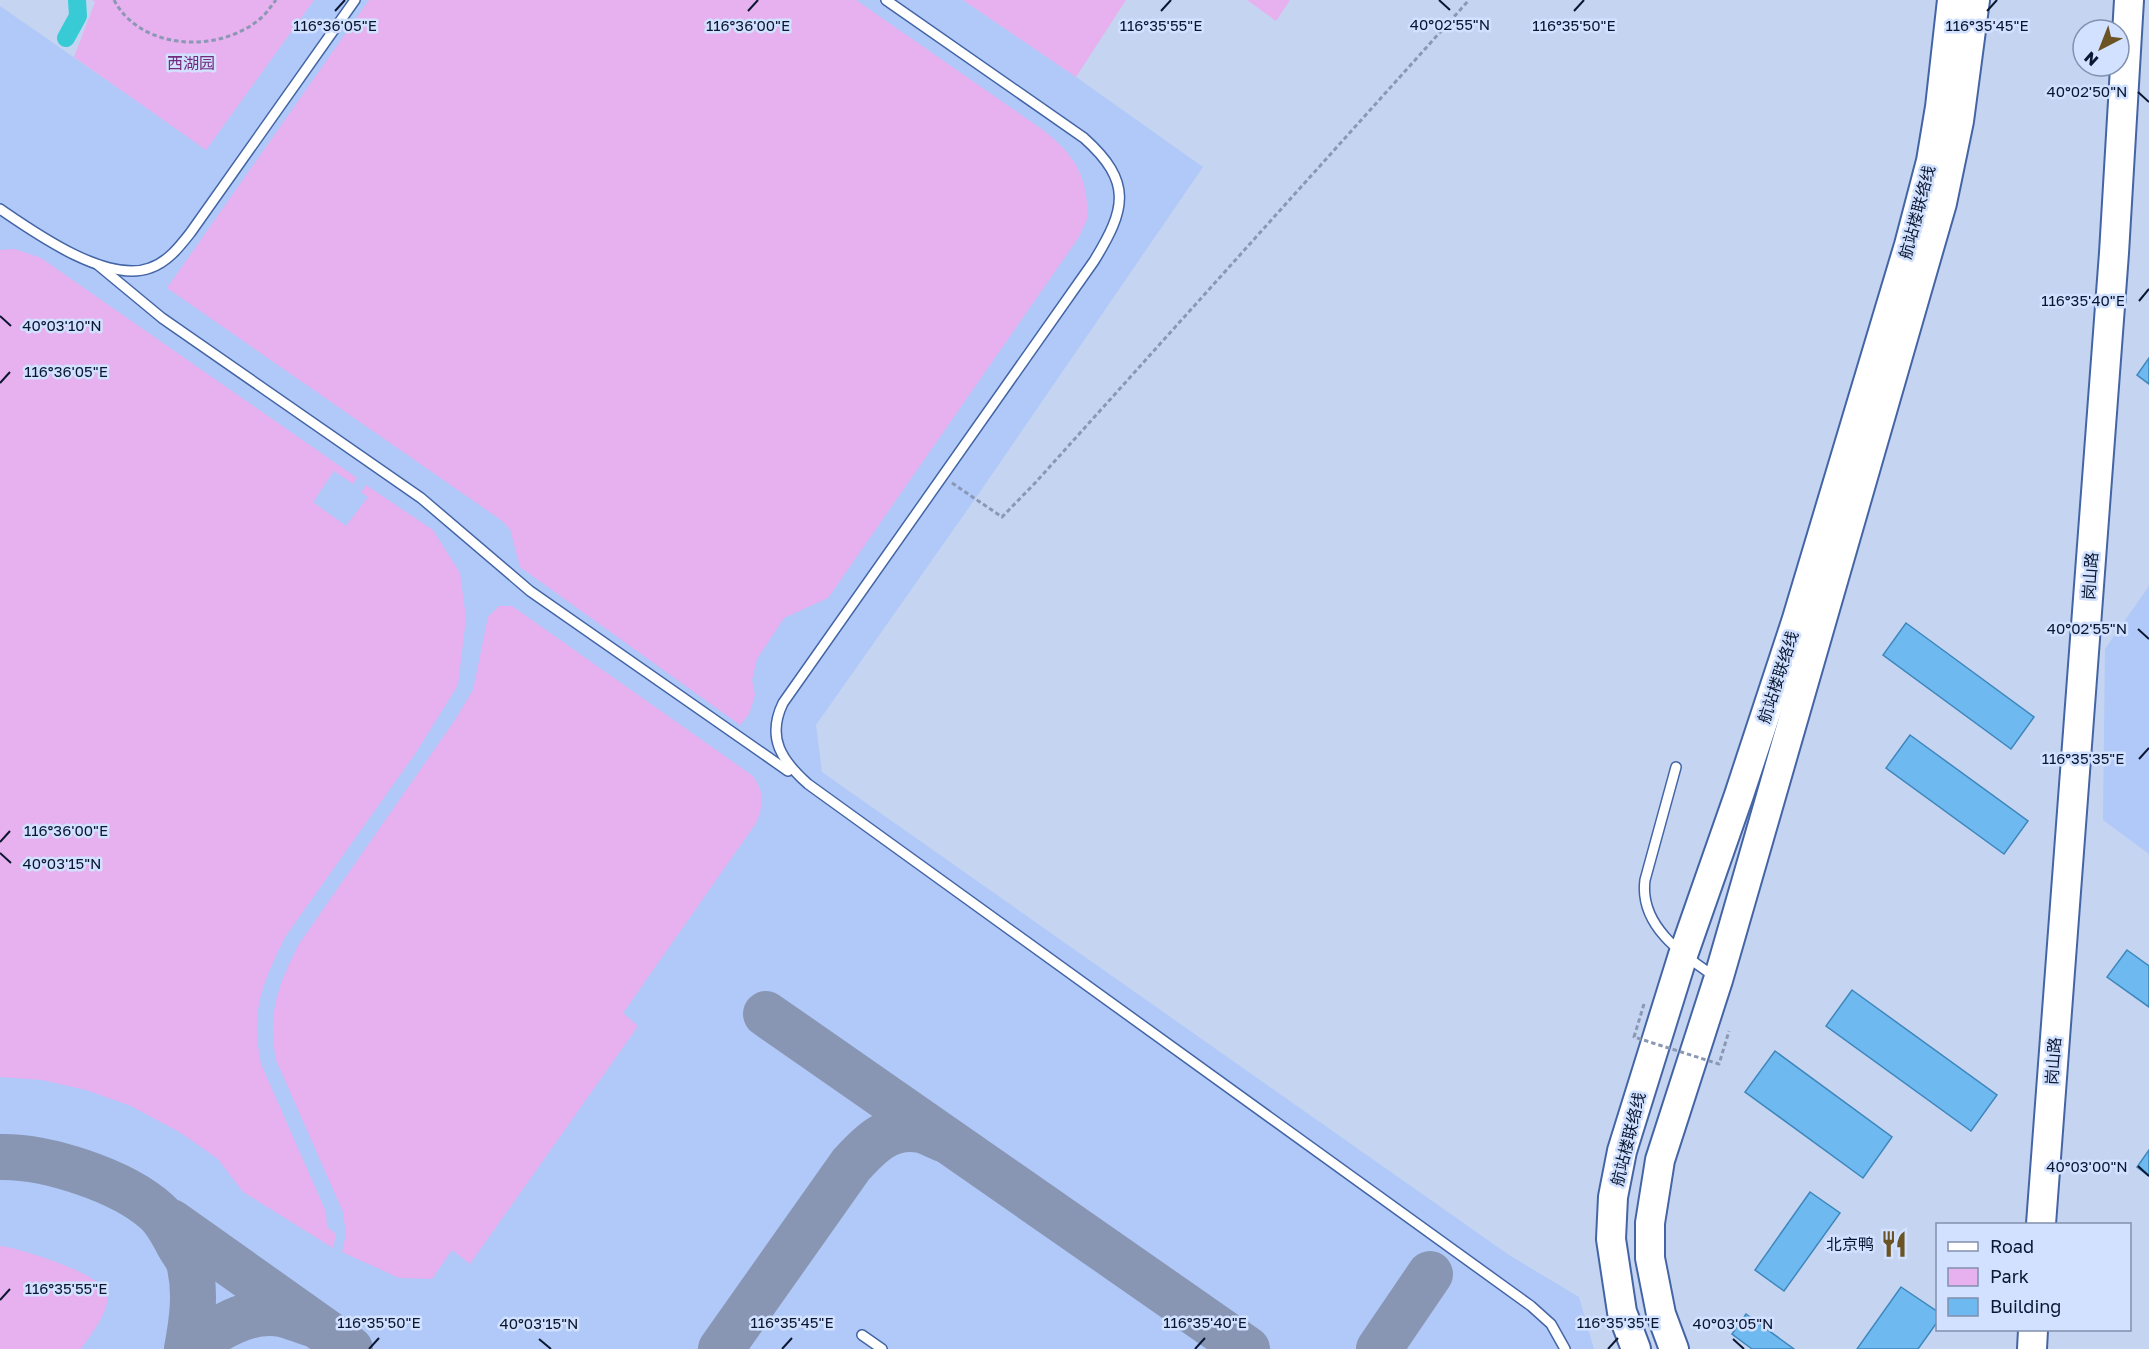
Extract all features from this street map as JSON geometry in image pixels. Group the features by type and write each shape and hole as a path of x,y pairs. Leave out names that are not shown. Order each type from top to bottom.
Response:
{"main road":[{"name":"航站楼联络线","path":"1636,1349 1622,1312 1612,1260 1613,1197 1628,1129 1683,955 1796,622 1921,203 1940,107 1952,0"},
{"name":"航站楼联络线","path":"1674,1349 1661,1314 1652,1272 1650,1223 1660,1160 1718,980 1947,183 1959,121 1975,0"},
{"name":"岗山路","path":"2041,1223 2112,277 2129,0"},
{"path":"2032,1349 2033,1331"}],"lane":[{"path":"0,209 52,243 98,265 122,271 140,271 151,268 171,255 191,232 355,0"},
{"path":"808,784 792,770 779,750 776,730 779,710 792,688 1099,252 1119,206 1116,176 1103,156 1084,138 886,0"},
{"path":"98,265 162,318 407,488 530,591 808,784 1531,1306 1551,1324 1565,1349"},
{"path":"1677,767 1643,892 1646,906 1656,925 1683,955 1718,980"},
{"path":"862,1335 882,1349"}],"path":[{"path":"114,0 129,19 143,29 162,39 193,43 231,35 261,18 276,0"},
{"path":"941,476 1002,517 1469,0"},
{"path":"1644,1004 1634,1036 1719,1064 1729,1031"}],"shaded area":[{"path":"314,0 963,0 1203,167 975,499 816,725 822,772 1509,1255 1579,1297 1594,1349 0,1349 0,6 206,149"},
{"path":"2149,586 2149,854 2103,820 2105,649"}],"green space":[{"name":"西湖园","path":"92,0 314,0 206,150 74,57 95,2"},
{"path":"369,0 856,0 1043,130 1066,151 1077,166 1084,185 1087,210 1087,219 1079,237 828,598 784,618 757,659 752,680 755,695 749,714 740,725 520,567 510,529 501,520 167,288"},
{"path":"963,0 1126,0 1076,77"},
{"path":"1247,0 1290,0 1276,21"},
{"path":"15,249 41,258 357,478 353,484 334,471 313,502 346,526 368,497 361,492 366,485 433,530 460,573 466,618 458,685 415,754 285,937 260,998 257,1028 261,1064 326,1212 327,1227 336,1234 333,1248 243,1192 218,1159 181,1133 131,1106 86,1090 42,1080 0,1077 0,250"},
{"path":"499,606 512,606 753,776 760,789 762,804 756,823 623,1013 638,1026 470,1264 452,1250 432,1279 399,1278 342,1252 346,1234 343,1212 276,1060 274,1013 285,973 299,944 455,720 473,690 488,617"},
{"path":"0,1246 58,1262 89,1277 106,1291 104,1314 81,1349 0,1349"}],"building":[{"path":"2149,358 2149,384 2137,375"},
{"path":"1906,623 2034,717 2011,749 1883,655"},
{"path":"1910,735 2028,821 2004,854 1886,768"},
{"path":"2127,950 2149,966 2149,1007 2107,977"},
{"path":"1852,990 1997,1095 1971,1131 1826,1026"},
{"path":"1775,1051 1892,1137 1863,1178 1745,1092"},
{"path":"2149,1150 2149,1176 2137,1167"},
{"path":"1810,1192 1840,1213 1784,1291 1755,1270"},
{"path":"1901,1287 1936,1311 1936,1324 1918,1349 1857,1349"},
{"path":"1746,1314 1794,1349 1752,1349 1732,1334"}],"waterway":[{"path":"66,38 78,16 77,0"}],"taxiway":[{"path":"766,1014 1247,1349"},
{"path":"721,1349 851,1165 865,1150 881,1137 899,1130 921,1130 943,1139"},
{"path":"0,1157 40,1161 83,1172 125,1190 161,1216 189,1262 192,1277 192,1318 187,1349"},
{"path":"171,1222 350,1349"},
{"path":"1379,1349 1430,1274"},
{"path":"192,1349 233,1321 257,1314 282,1314 309,1323"}],"place":[{"name":"北京鸭","path":"1894,1244"}]}
